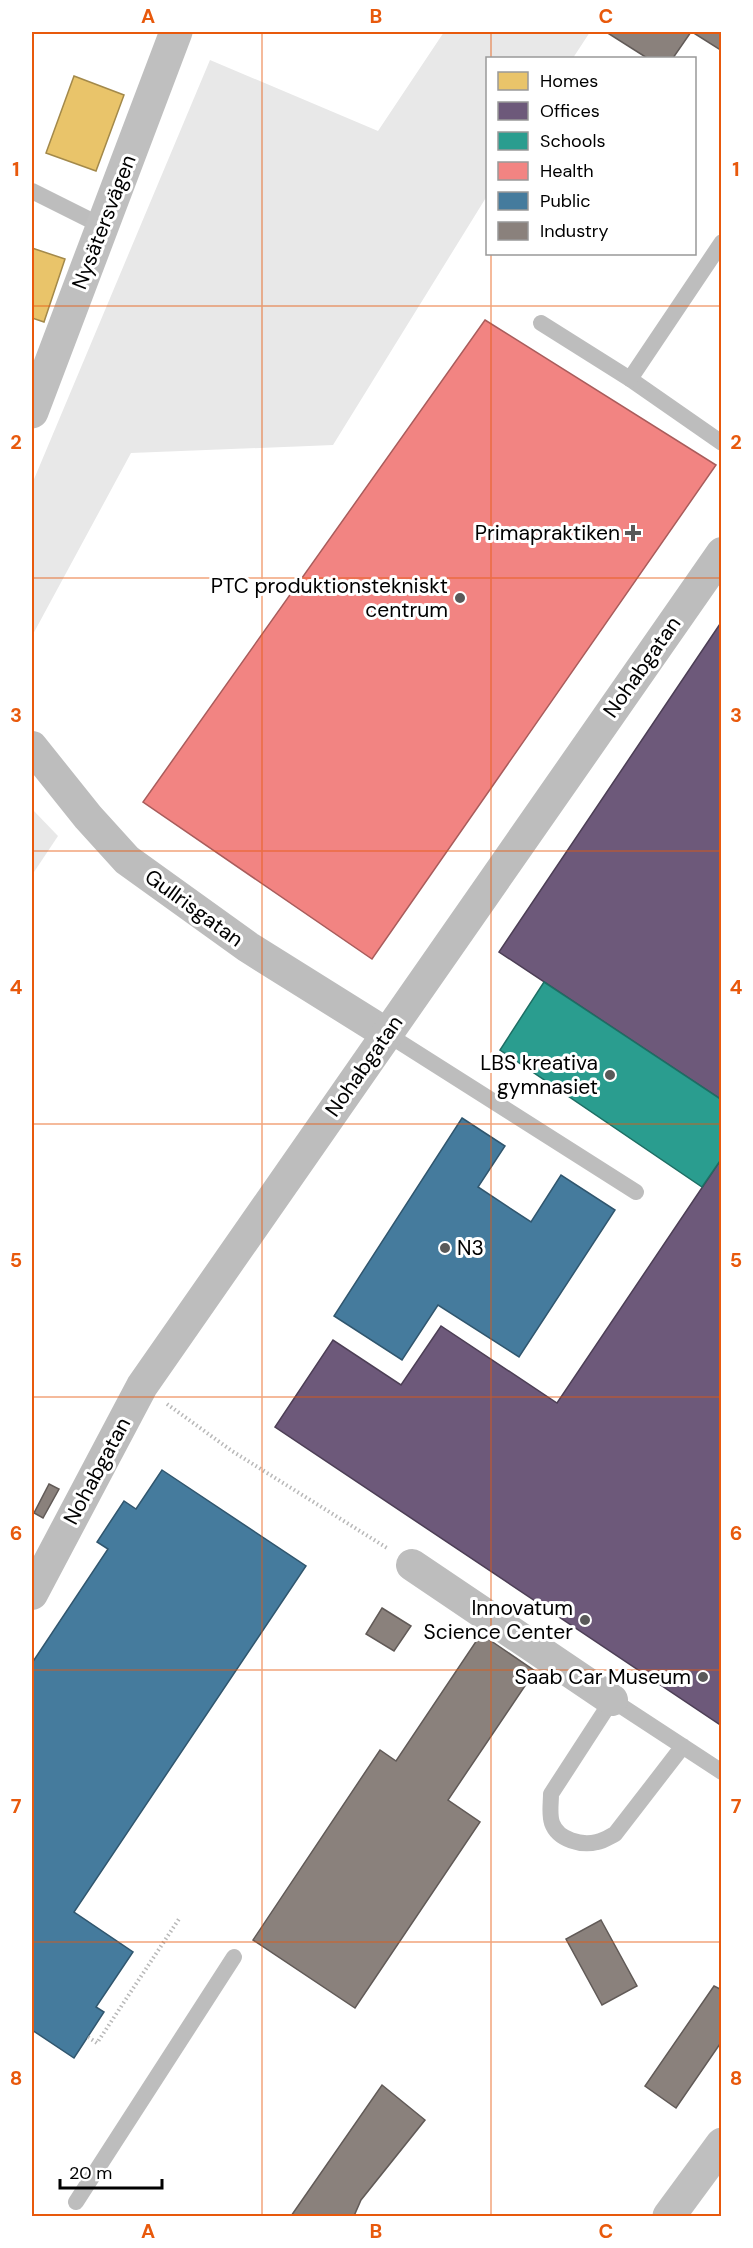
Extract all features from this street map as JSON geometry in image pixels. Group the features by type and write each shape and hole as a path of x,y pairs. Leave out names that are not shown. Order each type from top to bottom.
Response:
{"street":[{"name":"Nysätersvägen","path":"32,412 176,32"},
{"name":"Nohabgatan","path":"32,1594 142,1386 722,553"},
{"name":"Gullrisgatan","path":"32,747 88,817 127,860 248,947 387,1034"},
{"path":"412,1565 612,1700"},
{"path":"669,2217 722,2144"}],"lane":[{"path":"32,191 102,226"},
{"path":"630,379 722,242"},
{"path":"541,323 630,379 722,443"},
{"path":"387,1034 636,1192"},
{"path":"683,1746 615,1834 600,1842 584,1845 564,1838 552,1825 551,1794 612,1700 683,1746 722,1772"},
{"path":"76,2202 234,1957"}],"path":[{"path":"142,1386 232,1451 326,1508 412,1565"},
{"path":"88,2037 97,2043 179,1919"}],"shaded area":[{"path":"444,32 590,32 574,57 486,57 486,198 333,445 131,453 32,636 32,484 210,60 378,131"},
{"path":"32,809 58,836 32,875"}],"building: Homes":[{"path":"74,76 124,95 96,171 46,153"},
{"path":"32,248 65,259 44,322 32,318"}],"building: Offices":[{"path":"722,621 722,1100 499,952"},
{"path":"722,1158 722,1726 275,1427 333,1340 401,1385 441,1326 557,1403"}],"building: Schools":[{"name":"LBS kreativa gymnasiet","path":"544,982 722,1100 722,1158 702,1187 500,1050"}],"building: Health":[{"path":"485,320 716,465 372,959 143,802"}],"building: Public":[{"path":"462,1118 505,1146 478,1187 531,1222 561,1175 615,1210 519,1357 438,1305 402,1360 334,1316"},
{"path":"162,1470 306,1566 74,1912 133,1952 96,2007 104,2012 74,2058 32,2030 32,1663 108,1549 97,1542 124,1501 136,1509"}],"building: Industry":[{"path":"606,32 691,32 674,57 645,57"},
{"path":"692,32 722,32 722,51"},
{"path":"49,1484 59,1489 43,1518 34,1513"},
{"path":"382,1608 411,1626 394,1651 366,1634"},
{"path":"481,1634 535,1671 448,1800 480,1822 355,2008 253,1940 380,1750 396,1761"},
{"path":"601,1920 637,1986 602,2005 566,1939"},
{"path":"714,1986 722,1990 722,2041 676,2108 645,2086"},
{"path":"382,2085 425,2120 361,2200 354,2216 291,2216"}],"place":[{"name":"Primapraktiken","path":"633,533"},
{"name":"PTC produktionstekniskt centrum","path":"460,598"},
{"name":"LBS kreativa gymnasiet","path":"610,1075"},
{"name":"N3","path":"445,1248"},
{"name":"Innovatum Science Center","path":"585,1620"},
{"name":"Saab Car Museum","path":"703,1677"}]}
